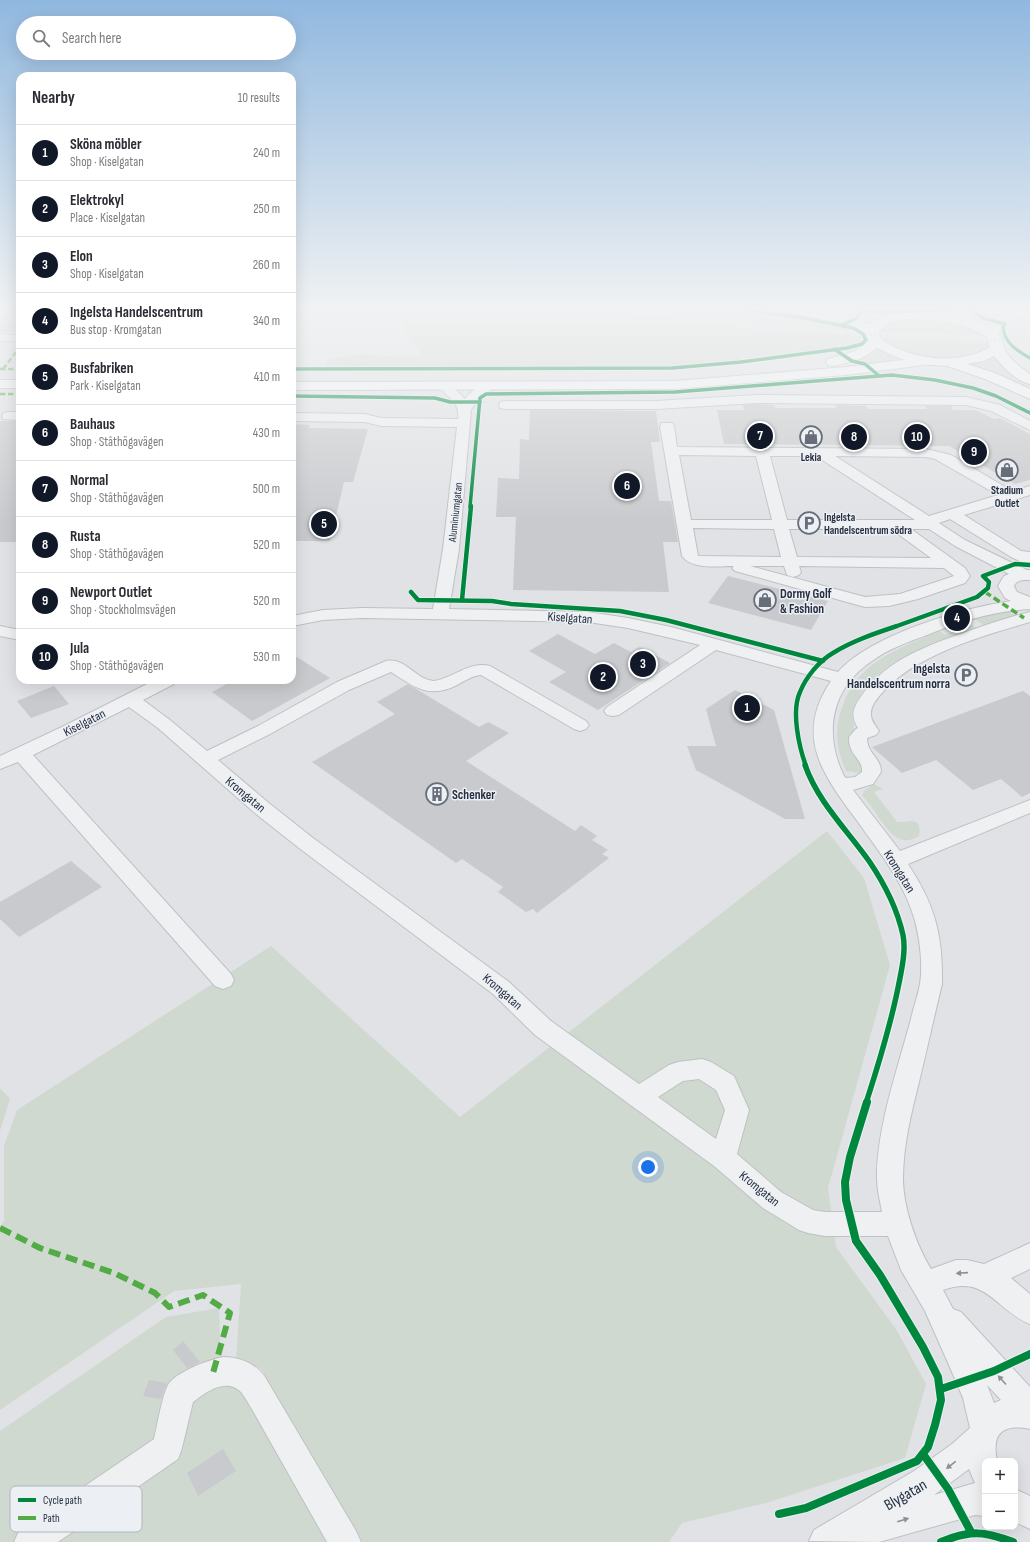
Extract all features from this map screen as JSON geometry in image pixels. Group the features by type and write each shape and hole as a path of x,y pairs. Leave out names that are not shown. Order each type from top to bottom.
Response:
{"main road":[{"path":"296,386 654,386 729,380"},
{"path":"998,380 1030,395"},
{"path":"0,384 16,384"}],"street":[{"path":"465,416 473,397 490,386"},
{"path":"446,387 458,398 465,416"},
{"path":"505,405 656,405 756,400 966,401 995,408 1030,426"},
{"path":"296,417 366,418 381,422 465,416"},
{"name":"Aluminiumgatan","path":"442,614 442,600 451,549 465,416"},
{"path":"668,426 690,556 693,559 701,561 948,562"},
{"path":"672,451 926,453 938,455 1010,496"},
{"path":"762,452 796,583"},
{"path":"819,452 928,524 960,543 1027,575"},
{"path":"685,524 928,524 952,514 1030,490"},
{"path":"952,514 1016,554 1022,557 1030,557"},
{"path":"716,561 865,602 880,603 894,601 959,580 962,576 959,571 895,525"},
{"path":"960,543 993,568 1017,598 1030,604"},
{"name":"Kromgatan","path":"972,613 1007,586 1016,576 1027,575"},
{"name":"Kromgatan","path":"982,1461 980,1453 983,1434 978,1398 930,1293 912,1261 903,1241 898,1224 890,1180 891,1157 898,1116 930,984 932,963 931,945 925,916 912,888 895,861 840,785 828,761 823,726 826,708 832,692 841,678 856,664 881,647 972,613 1006,606 1030,604"},
{"name":"Kiselgatan","path":"296,620 323,615 338,614 442,614 588,617 628,623 841,678"},
{"path":"840,785 860,782 868,779 872,774 872,767 859,749 858,737 862,733 870,731 863,723 861,715 867,701 885,678 895,670 923,654 1030,617"},
{"path":"0,631 16,634"},
{"path":"613,711 713,644"},
{"path":"205,759 264,730 343,686 392,665 427,686 445,684 467,672 484,670 580,725"},
{"name":"Kiselgatan","path":"0,763 160,684"},
{"name":"Kromgatan","path":"130,699 164,724 306,843 501,988 543,1028 723,1158 772,1200 808,1221 826,1224 898,1224"},
{"path":"21,753 223,980"},
{"path":"895,861 1030,806"},
{"path":"640,1097 654,1086 678,1072 702,1069 725,1083 737,1110 723,1158"},
{"path":"986,1276 1029,1258"},
{"path":"930,1293 957,1273 972,1273 986,1276 1030,1311"},
{"name":"Kromgatan","path":"930,1293 994,1372 1030,1408"},
{"path":"112,1486 167,1448 180,1393 204,1377 220,1371 236,1371 250,1380 264,1400 345,1542"},
{"name":"Blygatan","path":"823,1541 916,1490 947,1469 983,1434 995,1418 1009,1413 1024,1412 1030,1414"},
{"name":"Blygatan","path":"823,1541 975,1499 982,1500"},
{"path":"1018,1507 1030,1513"},
{"path":"30,1542 45,1532"}],"shaded area":[{"path":"1009,380 1018,380 1030,387 1030,390"},
{"path":"1007,610 1016,616 985,626 974,619"},
{"path":"972,625 977,629 941,641 902,658 885,669 870,682 859,697 852,715 854,732 850,747 861,764 863,770 860,773 846,771 839,750 837,729 838,721 846,697 855,682 878,660 892,652 940,631 945,635"},
{"path":"874,784 883,789 874,792 897,822 910,821 917,823 919,825 919,836 906,840 900,839 891,833 862,795 865,790"},
{"path":"827,831 864,878 890,965 828,1188 836,1247 896,1329 926,1384 905,1458 766,1503 682,1523 669,1542 363,1542 261,1369 236,1360 241,1284 174,1291 0,1410 0,1227 4,1221 4,1146 17,1110 271,946 460,1117"},
{"path":"0,1088 10,1099 0,1131"},
{"path":"219,1308 221,1366 254,1392 339,1542 0,1542 0,1431 166,1317"}],"building":[{"path":"743,405 774,405 775,408 837,408 836,405 866,406 868,409 927,409 925,406 951,406 953,410 976,410 994,419 1000,418 1030,434 1030,480 1015,484 949,446 724,444 717,410 744,410"},
{"path":"530,410 656,411 660,442 651,442 659,501 671,501 678,542 663,542 669,592 513,590 516,517 496,517 498,478 519,479 520,439 529,440"},
{"path":"0,421 16,421 16,542 0,542"},
{"path":"296,424 309,425 309,428 368,429 353,482 344,482 330,541 296,541"},
{"path":"728,576 828,601 811,630 708,603"},
{"path":"558,634 595,654 614,643 631,652 640,647 670,663 598,710 549,682 566,672 529,651"},
{"path":"296,657 330,678 252,721 212,692 227,684 296,684"},
{"name":"Schenker","path":"408,684 479,727 488,722 509,733 466,761 575,831 581,825 597,836 592,840 608,850 602,854 609,858 537,913 533,909 526,912 498,892 503,887 462,859 456,863 312,762 395,714 377,702"},
{"path":"54,686 69,704 31,718 17,701"},
{"path":"735,690 774,710 805,819 785,819 696,770 687,746 716,746 706,709"},
{"path":"1023,691 1030,696 1030,793 1022,797 1001,779 973,790 936,760 902,773 872,747"},
{"path":"71,861 102,887 19,937 0,919 0,902"},
{"path":"183,1341 200,1362 187,1368 173,1350"},
{"path":"149,1380 167,1383 161,1399 143,1396"},
{"path":"223,1449 236,1471 198,1496 187,1473"}],"marked path":[{"path":"0,394 16,394"},
{"path":"985,592 1024,618"},
{"path":"0,1228 40,1248 114,1273 155,1293 169,1307 203,1295 230,1313 213,1373"}],"cycle path":[{"path":"462,600 480,398 486,394 675,392 829,380"},
{"path":"935,380 973,388 996,396 1030,413"},
{"path":"296,396 435,398 450,402 480,402"},
{"path":"779,1514 806,1508 917,1461 928,1447 941,1400 938,1377 923,1347 880,1275 856,1241 846,1200 845,1182 850,1157 885,1042 894,1007 903,960 903,936 894,907 880,878 832,814 809,775 799,742 797,721 799,693 807,678 832,653 868,636 977,597 988,588 989,582 983,576 1015,564 1030,565"},
{"path":"411,592 418,600 492,601 511,604 620,611 666,620 823,661"},
{"path":"941,1389 994,1371 1030,1354"},
{"path":"923,1454 948,1489 971,1532"},
{"path":"941,1542 961,1534 977,1532 993,1535 1013,1542"}],"place":[{"name":"Normal","path":"760,436"},
{"name":"Lekia","path":"811,437"},
{"name":"Rusta","path":"854,437"},
{"name":"Jula","path":"917,437"},
{"name":"Newport Outlet","path":"974,452"},
{"name":"Stadium Outlet","path":"1007,470"},
{"name":"Bauhaus","path":"627,486"},
{"name":"Ingelsta Handelscentrum södra","path":"809,523"},
{"name":"Busfabriken","path":"324,524"},
{"name":"Dormy Golf & Fashion","path":"765,600"},
{"name":"Ingelsta Handelscentrum","path":"957,618"},
{"name":"Elon","path":"643,664"},
{"name":"Ingelsta Handelscentrum norra","path":"966,675"},
{"name":"Elektrokyl","path":"603,677"},
{"name":"Sköna möbler","path":"747,708"},
{"name":"Schenker","path":"437,794"}]}
